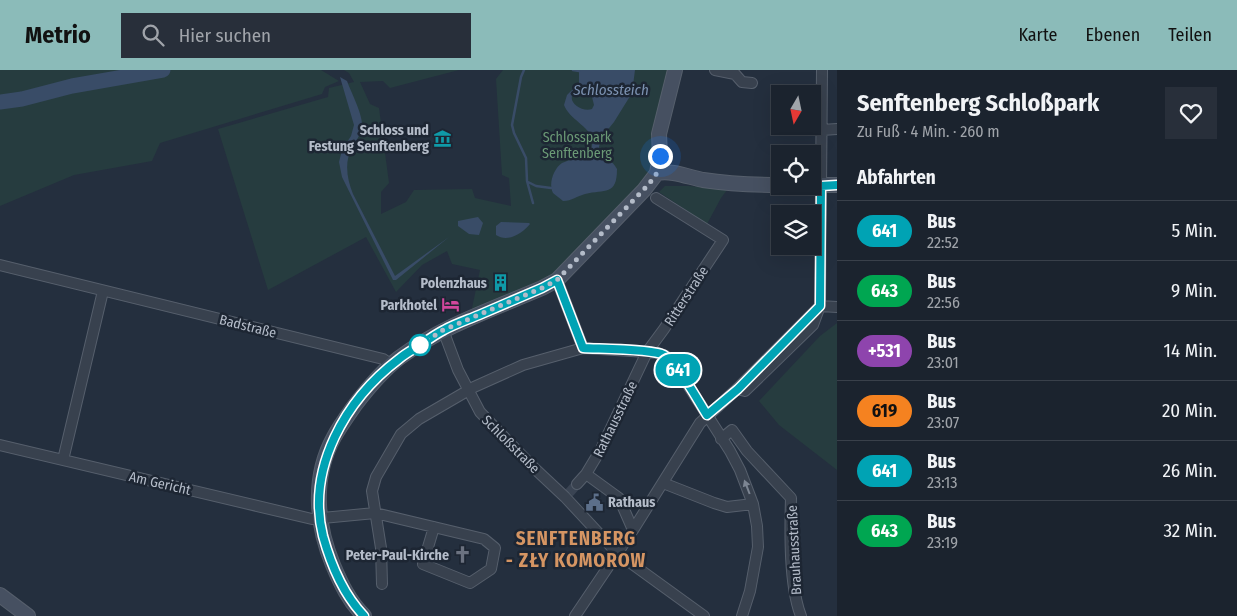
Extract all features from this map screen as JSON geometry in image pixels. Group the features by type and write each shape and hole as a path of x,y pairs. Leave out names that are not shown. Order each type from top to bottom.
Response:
{"street":[{"path":"364,616 354,606 337,575 328,553 320,518 318,504 319,487 327,455 334,438 367,390 392,365 443,330 557,280 644,190 657,173 660,156 659,134 675,70"},
{"path":"715,70 735,74 742,82 752,82"},
{"path":"821,145 822,70"},
{"path":"822,130 837,129"},
{"path":"657,173 668,172 702,180 738,185 771,186"},
{"path":"821,186 837,185"},
{"path":"575,616 617,552 666,484 688,440 707,415 738,389 745,391 813,325 820,306 817,195"},
{"name":"Ritterstraße","path":"647,352 723,240 656,198"},
{"name":"Badstraße","path":"0,265 382,359 392,365"},
{"path":"557,280 583,348"},
{"path":"63,460 103,291"},
{"path":"820,306 837,307"},
{"name":"Schloßstraße","path":"443,330 458,370 480,412 532,467 567,495 617,552 704,616"},
{"path":"382,584 381,548 372,492 376,477 387,455 401,434 419,419 441,405 468,390 523,365 583,348 647,352 666,356 672,362 694,394 740,470 753,504 758,547 750,591 742,616"},
{"name":"Rathausstraße","path":"577,484 588,475 647,352"},
{"name":"Brauhausstraße","path":"721,438 732,430 747,450 791,498 790,531 794,584 800,616"},
{"name":"Am Gericht","path":"0,445 312,519 375,513 434,527 484,539 495,548 491,570 470,583 423,564 434,527"},
{"path":"588,475 619,498 634,530"},
{"path":"666,484 714,504 727,507 753,504"},
{"path":"0,595 28,616"}],"green space":[{"path":"0,70 321,70 339,81 325,87 322,94 160,143 152,161 74,175 0,206"},
{"name":"Schlosspark Senftenberg","path":"344,70 459,70 390,88 383,81 360,82 370,104 379,108 389,183 381,192 381,214 406,202 414,190 472,189 475,198 511,206 509,178 502,175 496,79 503,70 670,70 656,154 650,176 559,272 540,286 475,312 472,308 480,270 452,264 447,251 422,265 396,292 366,237 268,290 218,129 328,97 329,88 354,82 349,73"},
{"path":"665,186 689,186 727,190 707,224 659,192"},
{"path":"837,323 837,470 779,425 759,401 820,336"}],"water":[{"name":"Schlossteich","path":"635,70 632,93 614,122 601,138 597,156 609,160 617,169 615,184 608,190 585,194 563,201 553,193 551,185 554,172 562,163 590,156 593,140 587,130 570,115 564,105 567,95 579,83 579,71","holes":["580,89 592,97 594,105 592,109 587,110 577,107 572,100 572,96"]},
{"path":"340,77 347,81 362,121 361,132 348,159 347,171 349,182 353,194 395,276 449,237 396,280 393,280 342,177 339,162 342,150 351,136 354,125"},
{"path":"478,217 483,223 479,235 469,234 458,226 458,221"},
{"path":"501,222 530,224 519,234 505,238 496,235 496,226"}],"waterway":[{"path":"0,102 22,99 72,86 163,70"},
{"path":"524,70 512,125 526,158 527,181 533,203"},
{"path":"573,70 579,71"},
{"path":"528,182 536,186 551,188"}],"tunnel":[{"path":"569,493 577,484"}],"bus line":[{"name":"641","path":"364,616 354,606 344,590 328,553 320,525 319,487 327,455 334,438 367,390 392,365 402,356 443,330 557,280 583,348 658,353 666,356 681,374 707,415 738,389 820,306 821,186 837,185"}],"place":[{"name":"Schloss und Festung Senftenberg","path":"443,138"},
{"name":"Polenzhaus","path":"501,283"},
{"name":"Parkhotel","path":"451,305"},
{"name":"Rathaus","path":"594,502"},
{"name":"Peter-Paul-Kirche","path":"463,555"}],"district":[{"name":"SENFTENBERG - ZŁY KOMOROW","path":"576,549"}],"route":[{"path":"420,345 443,330 557,280 649,184 657,173 660,156"}]}
